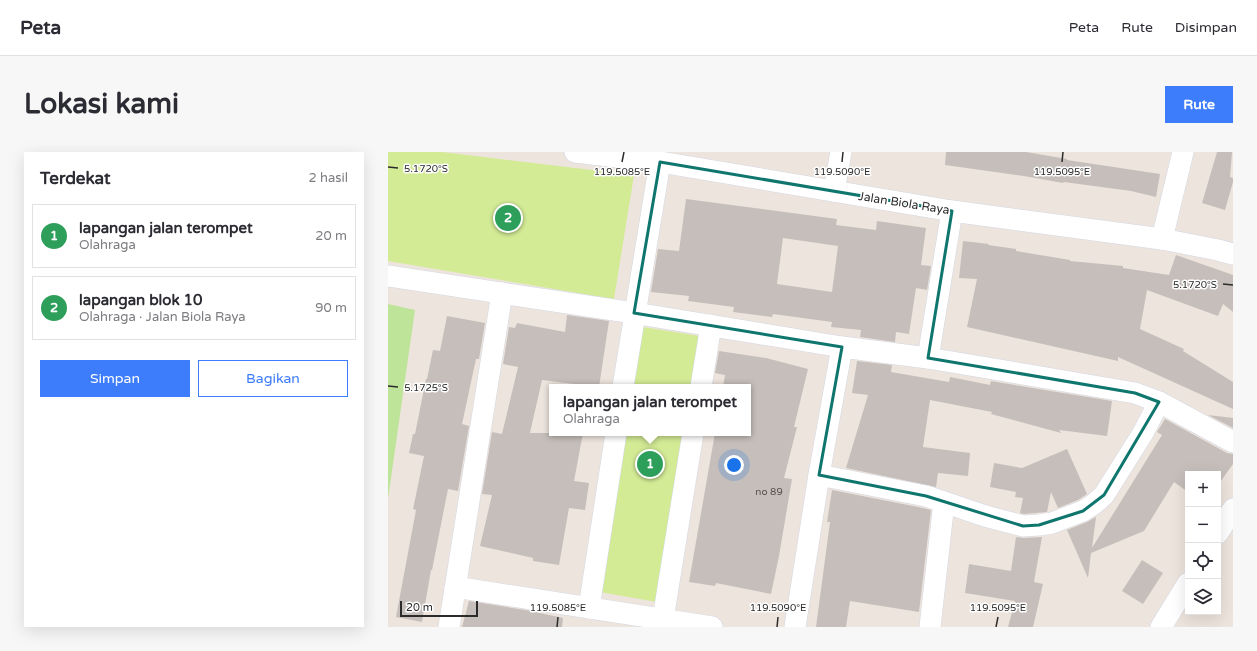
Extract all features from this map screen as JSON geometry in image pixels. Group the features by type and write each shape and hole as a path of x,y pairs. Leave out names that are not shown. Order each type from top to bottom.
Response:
{"street":[{"name":"Jalan Biola Raya","path":"575,152 660,162 952,211 1162,240 1233,254"},
{"path":"834,191 841,152"},
{"path":"1162,240 1183,152"},
{"path":"623,384 660,162"},
{"path":"928,358 952,211"},
{"path":"388,276 711,325 842,347 928,358 1135,393 1159,402 1233,442"},
{"path":"449,627 502,293"},
{"path":"701,384 711,325"},
{"path":"795,627 818,475 842,347"},
{"path":"818,475 918,495 1023,526 1039,526 1083,511 1104,495 1143,433 1159,402"},
{"path":"588,608 616,436"},
{"path":"663,619 693,436"},
{"path":"930,627 944,502"},
{"path":"1221,528 1233,509"},
{"path":"455,587 712,627"},
{"path":"1161,627 1185,587"}],"highlighted area":[{"path":"660,162 952,211 928,358 1135,393 1159,402 1104,495 1083,511 1039,525 1023,526 926,496 819,475 842,347 634,313"}],"green space":[{"path":"388,152 442,152 634,175 614,299 388,261"},
{"path":"388,304 415,310 388,499"},
{"path":"643,327 699,336 691,384 634,384"},
{"path":"626,436 683,436 657,602 600,592"}],"building":[{"path":"946,152 1026,152 1067,160 1160,174 1156,197 1131,191 1063,183 945,165"},
{"path":"1217,152 1232,152 1230,177 1233,178 1233,182 1225,210 1202,203"},
{"path":"686,199 837,219 836,225 876,230 877,221 926,228 921,265 931,266 927,290 916,288 909,334 896,332 895,342 860,337 861,330 831,327 832,322 773,314 772,317 733,312 734,307 688,301 689,296 651,292 658,249 679,251","holes":["783,238 838,246 832,292 777,284"]},
{"path":"963,241 1016,249 1016,251 1070,261 1123,266 1123,268 1169,275 1176,255 1233,275 1233,312 1223,304 1218,316 1147,290 1140,329 1184,349 1183,351 1233,382 1233,409 1118,357 1118,361 967,327 977,279 959,278"},
{"path":"567,315 609,321 599,384 575,384 542,380 530,433 549,433 549,436 582,436 574,481 589,483 585,510 569,508 559,565 533,561 533,558 480,546 492,495 482,494 492,432 502,434 518,367 503,364 509,327 515,328 517,323 565,332"},
{"path":"447,316 485,323 479,359 476,359 462,424 469,426 458,491 448,489 422,622 396,617 416,510 413,509 424,456 409,453 413,434 415,434 433,350 440,351"},
{"path":"719,351 766,358 808,369 794,427 797,427 784,478 792,479 771,594 716,583 715,586 689,582 714,436 751,436 751,384 724,384 725,375 715,373"},
{"path":"857,361 892,365 891,372 949,382 950,377 990,385 991,381 1112,401 1107,436 1059,430 1061,433 991,414 992,412 930,400 923,447 970,453 968,476 938,473 936,487 846,468 868,395 852,393"},
{"path":"1208,415 1233,418 1233,428"},
{"path":"1165,419 1227,453 1233,454 1233,464 1221,481 1221,471 1185,471 1185,490 1174,482 1144,531 1091,553 1088,578 1067,530 1096,517 1092,548 1162,435 1157,432"},
{"path":"1067,449 1087,494 1078,500 1058,508 1051,492 1047,512 1024,514 1020,513 1023,498 1015,497 1016,492 990,487 994,463 1022,468"},
{"path":"832,490 931,510 919,612 850,601 846,627 816,627 830,522 827,522"},
{"path":"1016,537 1042,537 1034,582 1043,584 1033,627 1008,627 1015,601 965,593 969,564 1011,571"},
{"path":"1142,560 1163,573 1143,604 1122,591"},
{"path":"469,601 563,618 562,627 462,627"}],"place":[{"name":"lapangan blok 10","path":"508,218"},
{"name":"lapangan jalan terompet","path":"650,464"}]}
